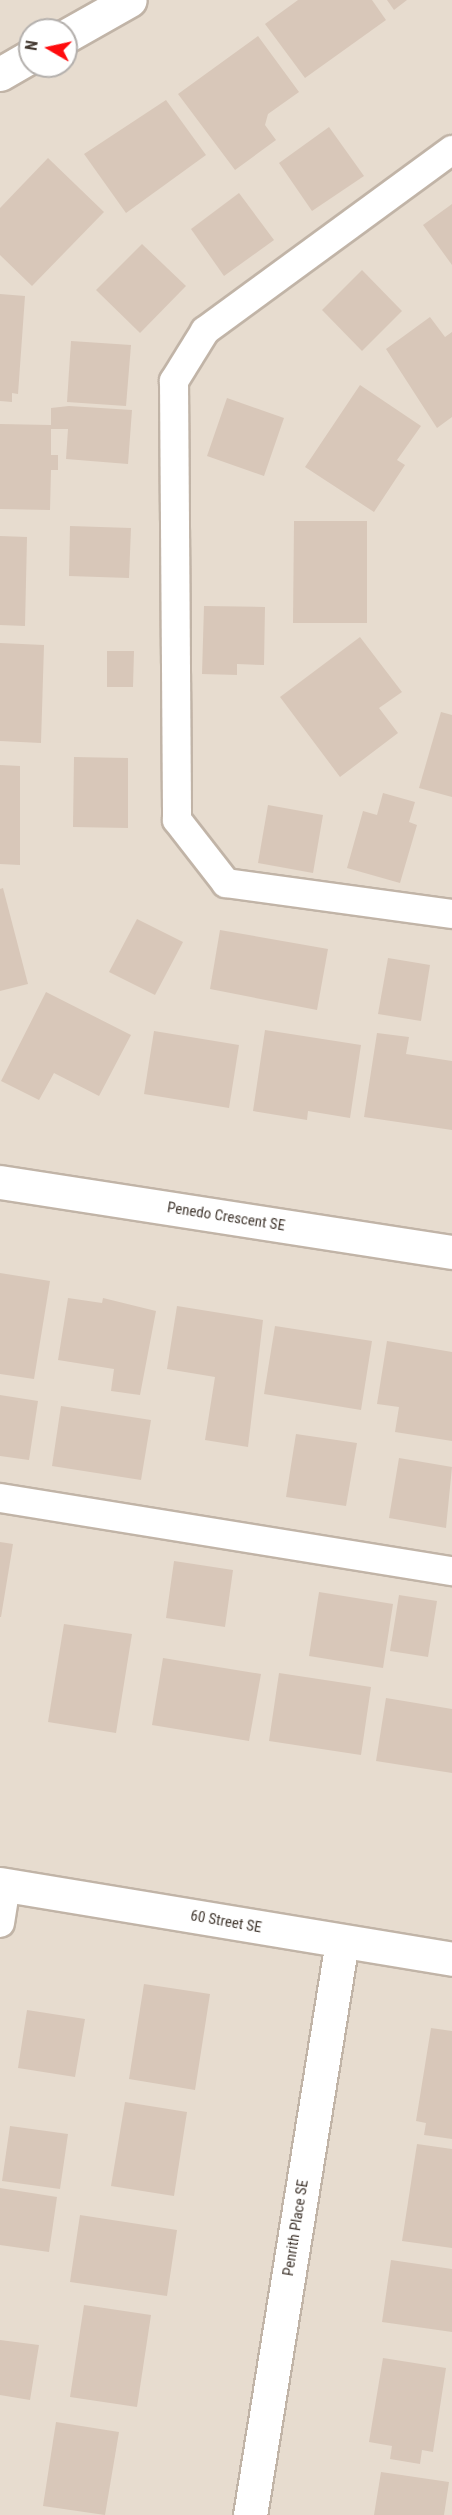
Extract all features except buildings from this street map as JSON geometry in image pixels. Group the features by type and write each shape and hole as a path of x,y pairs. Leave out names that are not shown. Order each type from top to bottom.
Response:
{"street":[{"path":"78,29 130,0"},
{"path":"0,74 18,64"},
{"name":"Penedo Crescent SE","path":"0,1182 452,1252"},
{"name":"60 Street SE","path":"3,1885 452,1959"},
{"name":"Penrith Place SE","path":"250,2515 342,1941"}],"lane":[{"path":"452,150 205,332 174,381 177,820 226,883 452,914"},
{"path":"0,1498 452,1571"},
{"path":"0,1923 3,1885"}],"shaded area":[{"path":"0,0 452,0 452,2515 0,2515"}]}
